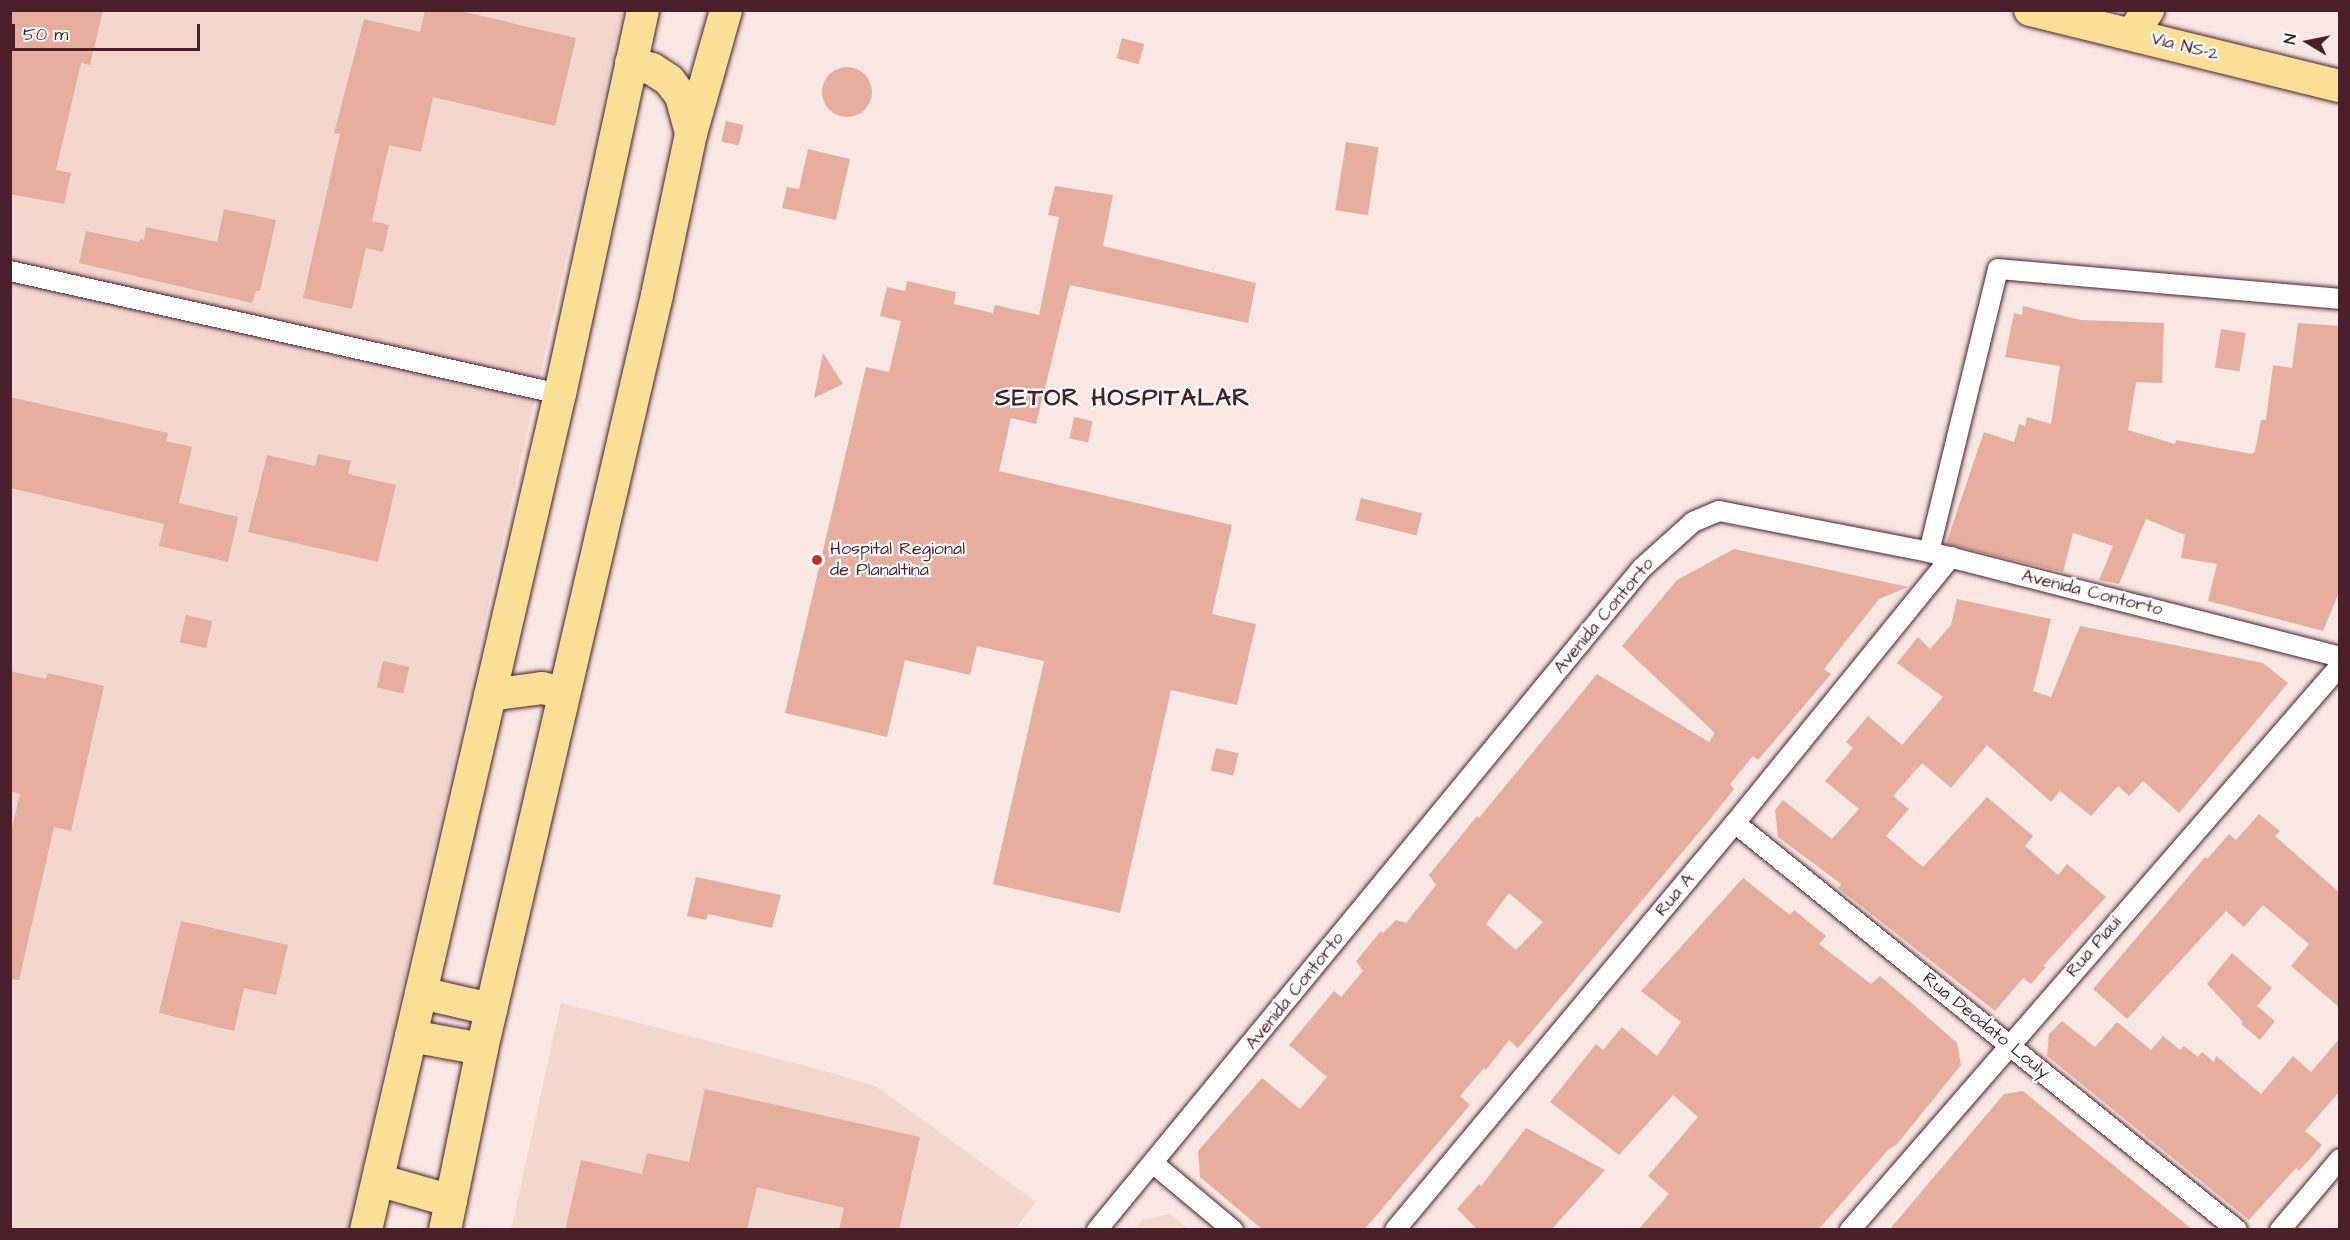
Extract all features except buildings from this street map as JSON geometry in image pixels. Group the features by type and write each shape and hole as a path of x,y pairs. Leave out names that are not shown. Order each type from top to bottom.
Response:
{"main road":[{"path":"366,1230 560,394 643,10"},
{"path":"378,1180 448,1216 482,1049 657,295 691,134 726,10"},
{"name":"Via NS-2","path":"2030,10 2140,22 2340,86"},
{"path":"631,63 652,69 669,80 681,96 691,134"},
{"path":"490,695 542,688 563,693"},
{"path":"421,993 492,1009"},
{"path":"411,1036 482,1049"}],"street":[{"path":"1929,552 1998,269 2340,299"},
{"path":"10,271 560,394"},
{"name":"Avenida Contorto","path":"1097,1230 1154,1164 1642,568 1693,522 1719,511 1929,552 2340,657"},
{"name":"Rua A","path":"1395,1230 1735,823 1951,557"},
{"name":"Rua Piauí","path":"1850,1230 2340,666"},
{"name":"Rua Deodato Louly","path":"1735,823 2237,1230"},
{"path":"2280,1230 2340,1159"},
{"path":"1154,1164 1233,1230"}],"shaded area":[{"path":"10,11 622,11 348,1229 11,1229"},
{"path":"561,1003 821,1070 877,1087 1036,1202 1015,1229 511,1230"},
{"path":"1170,1214 1188,1229 1134,1229 1142,1220"}],"place":[{"name":"Hospital Regional de Planaltina","path":"817,560"}],"district":[{"name":"SETOR HOSPITALAR","path":"1123,399"}]}
